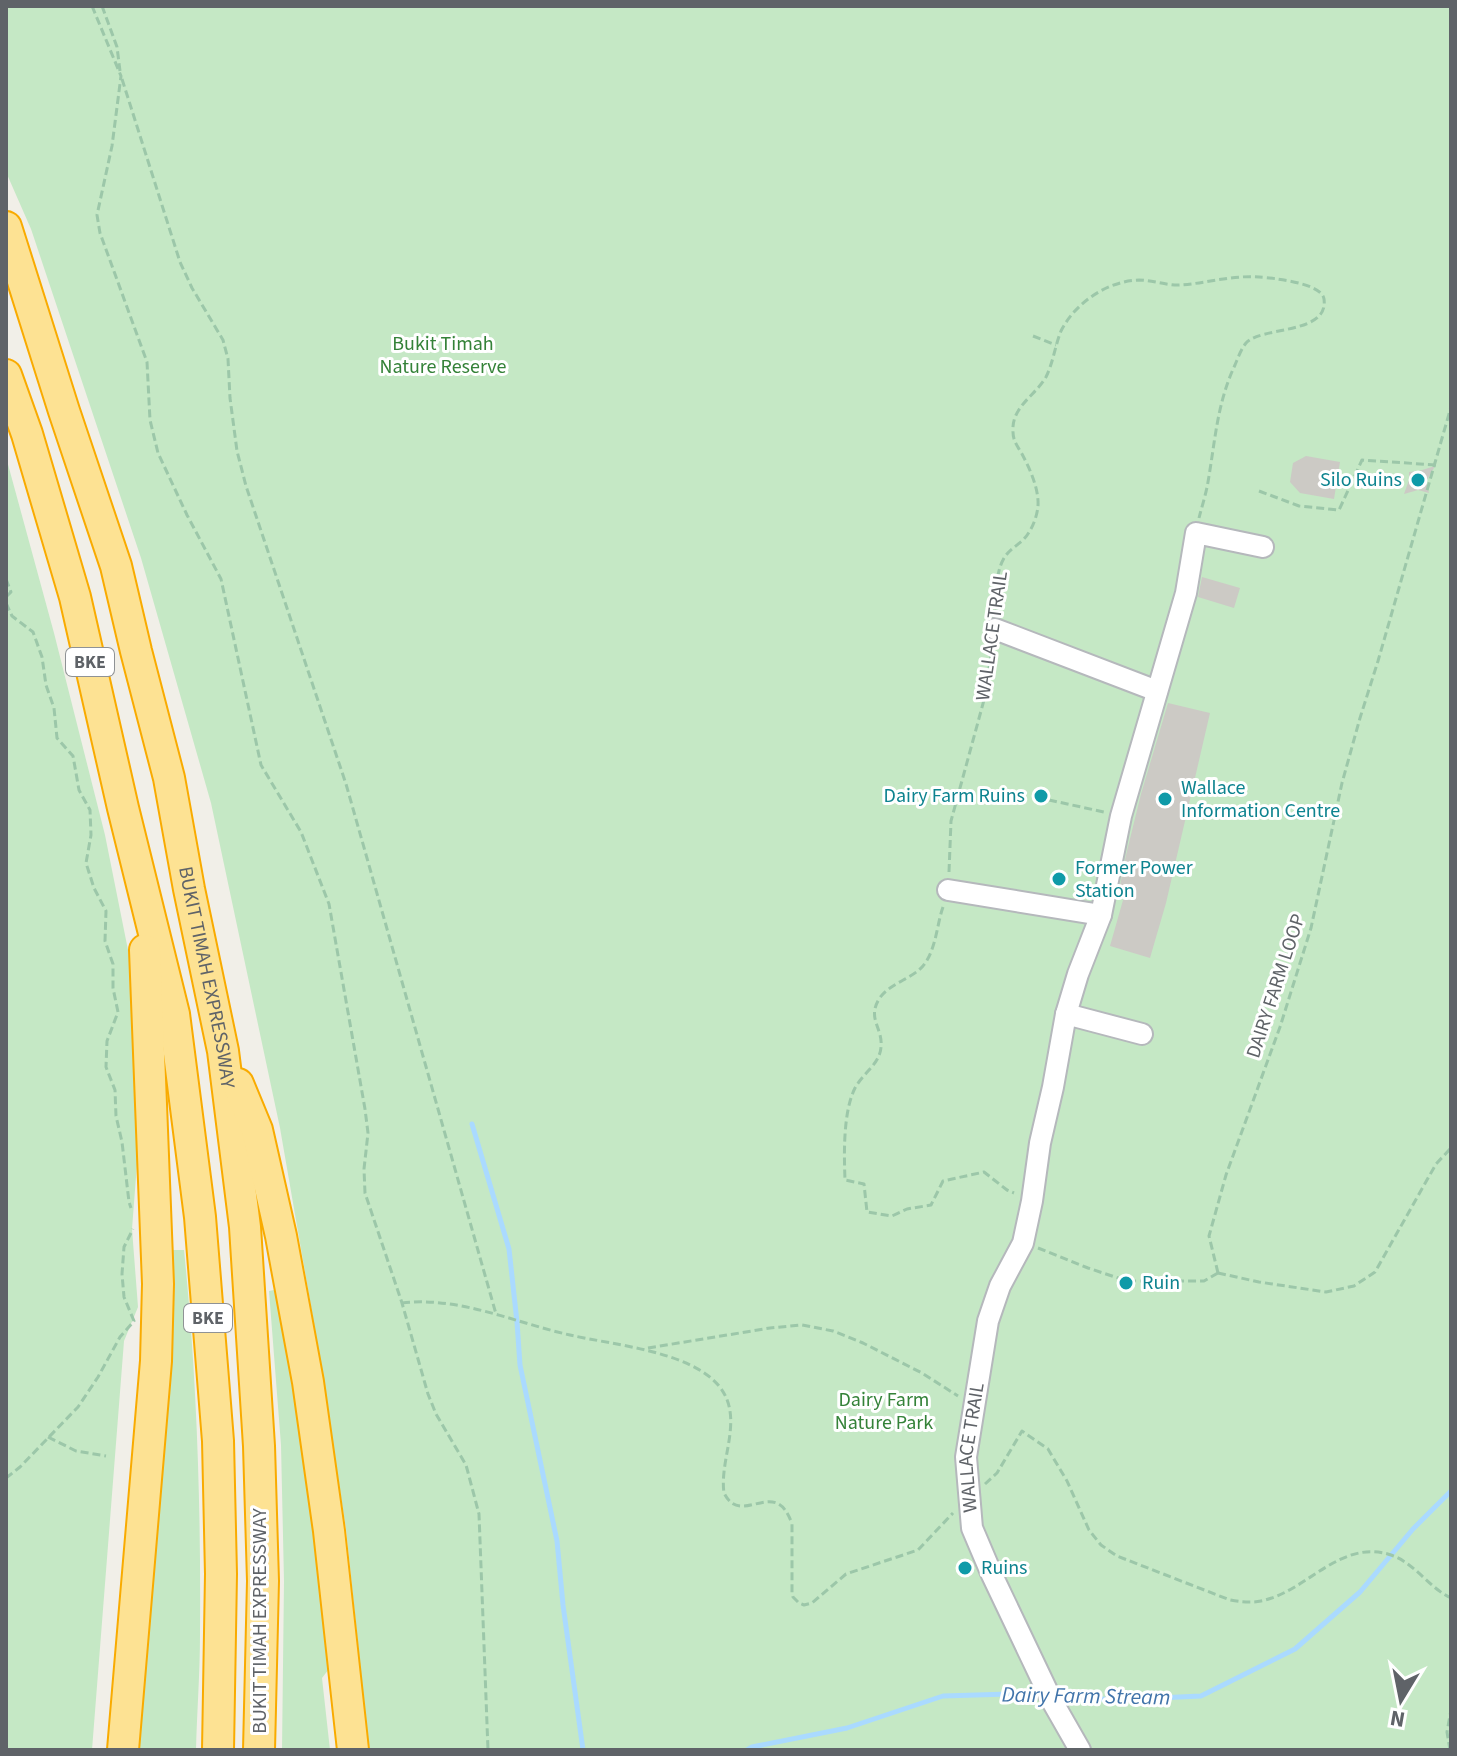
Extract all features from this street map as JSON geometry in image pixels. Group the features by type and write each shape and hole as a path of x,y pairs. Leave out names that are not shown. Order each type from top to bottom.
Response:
{"highway":[{"name":"BUKIT TIMAH EXPRESSWAY","path":"6,227 116,566 169,778 223,1051 245,1227 259,1446 263,1581 259,1750"},
{"name":"BUKIT TIMAH EXPRESSWAY","path":"6,375 27,434 75,597 174,1014 200,1217 218,1441 221,1574 218,1750"},
{"path":"123,1750 157,1330 158,1284 143,892"},
{"path":"223,1051 257,1130 303,1353 329,1531 353,1750"}],"lane":[{"path":"1196,533 1263,547"},
{"name":"WALLACE TRAIL","path":"1080,1750 1049,1694 972,1528 966,1457 988,1321 1000,1286 1023,1243 1066,1014 1101,915 1121,816 1186,593 1196,533"},
{"path":"995,629 1157,691"},
{"path":"948,890 1101,915"},
{"path":"1066,1014 1142,1034"}],"path":[{"path":"92,6 121,76 180,262 223,340 228,359 237,451 246,486 346,784 496,1314"},
{"path":"102,6 117,47 121,76 112,146 97,215 100,233 147,362 150,420 158,453 221,579 261,765 301,832 329,904 368,1133 365,1193 402,1303 428,1394 466,1465 479,1514 488,1750"},
{"name":"WALLACE TRAIL","path":"1032,1201 1007,1190 984,1172 943,1181 931,1205 907,1209 892,1216 867,1212 864,1184 845,1180 843,1146 854,1090 879,1057 881,1049 874,1012 877,1002 883,993 921,969 929,958 948,890 951,821 984,700 995,629 999,569 1004,557 1023,540 1033,525 1038,507 1036,489 1016,445 1014,420 1049,371 1063,328 1097,292 1117,283 1138,280 1178,285 1244,276 1281,279 1321,292 1323,309 1315,319 1282,332 1254,337 1242,350 1225,386 1196,533"},
{"path":"1033,336 1056,345"},
{"name":"DAIRY FARM LOOP","path":"1218,1273 1209,1236 1213,1221 1307,942 1342,783 1451,407"},
{"path":"1259,491 1299,506 1339,510 1362,460 1436,465"},
{"path":"6,579 11,592 6,597"},
{"path":"6,603 12,616 33,632 54,708 57,738 73,756 79,790 90,810 91,835 86,863 106,911 105,941 113,964 113,988 118,1012 107,1041 106,1067 115,1090 116,1116 133,1212"},
{"path":"1049,800 1121,816"},
{"path":"1023,1243 1127,1281 1204,1281 1218,1273 1326,1292 1354,1286 1375,1272 1436,1164 1451,1148"},
{"path":"6,1478 78,1407 120,1337 134,1321 124,1297 122,1274 124,1247 137,1221"},
{"path":"402,1303 422,1301 496,1314 569,1335 644,1349 706,1374 720,1387 730,1407 732,1428 724,1493 727,1499 744,1507 768,1500 776,1503 789,1516 792,1524 792,1593 804,1605 812,1603 846,1574 918,1550 997,1473 1022,1431 1048,1449 1067,1481 1089,1530 1101,1545 1117,1556 1230,1600 1246,1603 1263,1601 1293,1589 1339,1559 1355,1553 1373,1552 1391,1555 1407,1564 1450,1599"},
{"path":"644,1349 802,1325 833,1331 922,1373 974,1405"},
{"path":"48,1437 76,1451 106,1456"},
{"path":"1450,1750 1447,1732 1451,1710"}],"green space":[{"path":"6,6 1451,6 1451,1750 369,1750 346,1529 280,1128 211,803 141,558 31,229 6,172"},
{"path":"6,457 105,835 135,985 144,1073 132,1229 138,1307 124,1341 92,1750 6,1750"},
{"path":"172,1250 184,1250 195,1394 200,1586 196,1750 137,1750 172,1285"},
{"path":"279,1289 302,1422 332,1665 322,1678 330,1750 282,1750 284,1581 281,1445 269,1291"}],"building":[{"path":"1306,456 1340,462 1334,499 1300,493 1290,482 1293,463"},
{"name":"Silo Ruins","path":"1435,466 1426,482 1429,493 1418,490 1404,494 1409,472"},
{"path":"1202,577 1240,588 1234,608 1198,597"},
{"name":"Wallace Information Centre","path":"1168,703 1210,713 1166,903 1150,958 1110,946 1127,886 1120,885 1126,855"}],"waterway":[{"path":"472,1124 509,1249 520,1365 557,1541 583,1750"},
{"name":"Dairy Farm Stream","path":"1054,1695 1114,1700 1201,1696 1295,1649 1360,1592 1413,1529 1451,1491"},
{"name":"Dairy Farm Stream","path":"747,1750 847,1728 943,1696 1040,1693"}],"place":[{"name":"Silo Ruins","path":"1418,480"},
{"name":"Dairy Farm Ruins","path":"1041,796"},
{"name":"Wallace Information Centre","path":"1165,799"},
{"name":"Former Power Station","path":"1059,879"},
{"name":"Ruin","path":"1126,1283"},
{"name":"Ruins","path":"965,1568"}],"park label":[{"name":"Bukit Timah Nature Reserve","path":"443,356"},
{"name":"Dairy Farm Nature Park","path":"884,1412"}]}
